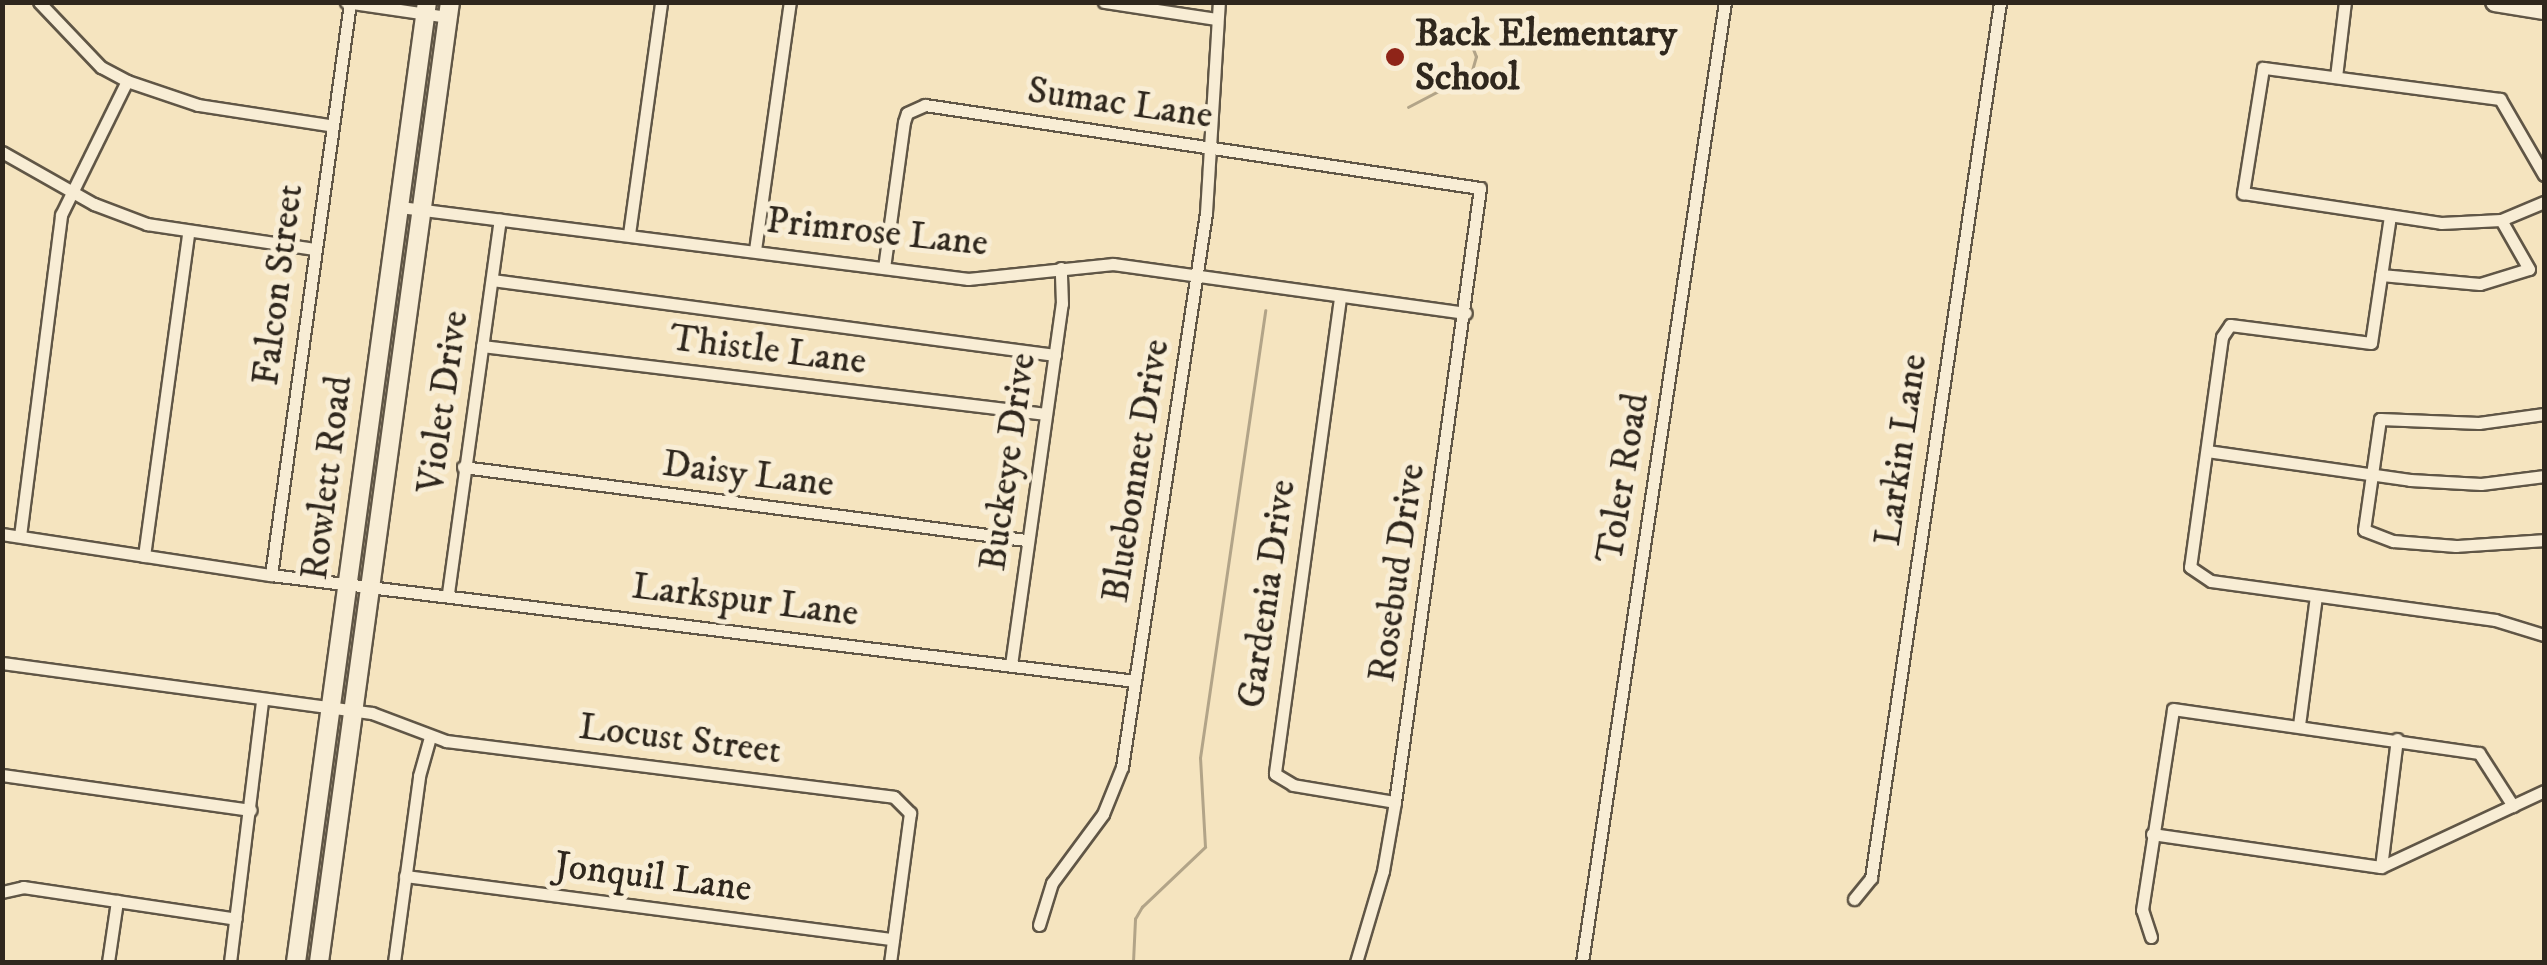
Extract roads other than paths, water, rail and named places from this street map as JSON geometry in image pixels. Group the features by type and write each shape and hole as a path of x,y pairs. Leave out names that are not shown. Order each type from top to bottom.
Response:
{"main road":[{"path":"2494,2 2544,10"},
{"name":"Rowlett Road","path":"296,962 426,8"},
{"name":"Rowlett Road","path":"319,962 449,10"}],"street":[{"path":"38,2 101,66 127,80 198,105 329,124"},
{"path":"629,234 662,2"},
{"path":"755,250 790,2"},
{"path":"1104,2 1216,19"},
{"name":"Bluebonnet Drive","path":"1039,925 1064,862 1115,792 1198,274 1219,2"},
{"name":"Toler Road","path":"1582,962 1724,2"},
{"name":"Larkin Lane","path":"1854,899 1871,878 2000,2"},
{"path":"2336,77 2345,2"},
{"path":"348,3 449,10"},
{"name":"Falcon Street","path":"270,575 348,3"},
{"path":"2544,175 2500,99 2263,68 2243,194 2441,224 2501,220 2544,202"},
{"path":"20,536 69,192 127,80"},
{"name":"Sumac Lane","path":"884,268 904,122 914,108 1210,146 1480,188"},
{"path":"2,152 69,192 188,234 314,249"},
{"name":"Rosebud Drive","path":"1356,962 1384,871 1466,313 1480,188"},
{"name":"Primrose Lane","path":"400,207 968,279 1114,264 1466,313"},
{"path":"2390,216 2371,343 2230,325 2222,337 2190,556 2194,574 2316,596 2495,620 2544,635"},
{"name":"Violet Drive","path":"448,593 500,220"},
{"path":"2381,275 2480,284 2530,269 2501,220"},
{"path":"144,556 188,234"},
{"name":"Buckeye Drive","path":"1011,665 1055,355 1060,268"},
{"path":"492,280 1055,355"},
{"name":"Gardenia Drive","path":"1340,298 1275,774 1293,785 1395,802"},
{"name":"Thistle Lane","path":"482,346 1046,414"},
{"path":"2544,414 2480,423 2380,419 2368,474 2364,530 2371,536 2456,546 2544,540"},
{"path":"2208,451 2368,474 2481,484 2544,476"},
{"name":"Daisy Lane","path":"464,467 1026,540"},
{"name":"Larkspur Lane","path":"2,534 270,575 448,593 1134,681"},
{"path":"2299,724 2316,596"},
{"path":"2,663 383,716 430,737 394,962"},
{"path":"230,962 252,810 262,700"},
{"path":"2151,937 2142,910 2174,709 2299,724 2479,753 2513,806"},
{"name":"Locust Street","path":"430,737 906,802 908,835 893,939"},
{"path":"2381,867 2397,739"},
{"path":"2,775 252,810"},
{"path":"2152,834 2381,867 2544,791"},
{"name":"Jonquil Lane","path":"405,876 893,939"},
{"path":"2,892 23,887 236,920"},
{"path":"108,962 117,901"},
{"path":"890,962 893,939"}],"waterway":[{"path":"1408,107 1471,74 1476,57 1467,34"},
{"path":"1133,962 1135,919 1142,907 1205,847 1200,758 1265,311"}],"place":[{"name":"Back Elementary School","path":"1395,57"}]}
